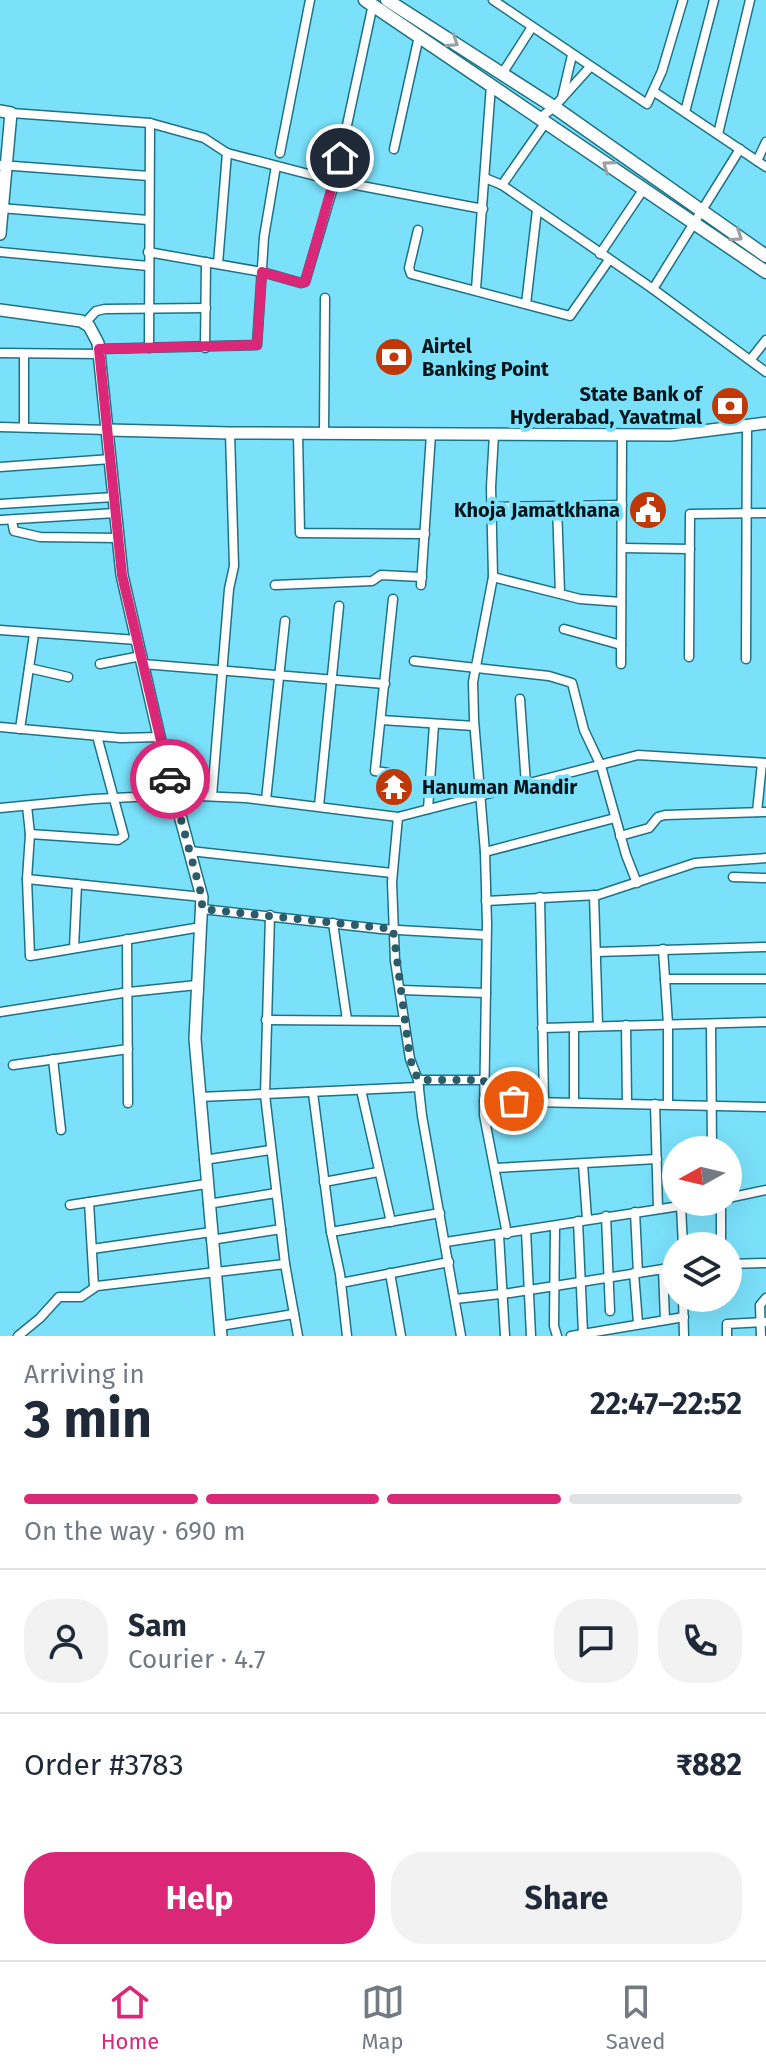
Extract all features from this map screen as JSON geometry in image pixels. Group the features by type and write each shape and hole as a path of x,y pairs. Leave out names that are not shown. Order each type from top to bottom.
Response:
{"main road":[{"path":"387,0 502,74 558,103 766,272"},
{"path":"371,2 643,190 766,256"}],"street":[{"path":"280,153 310,0"},
{"path":"493,0 647,104 662,71 683,0"},
{"path":"685,112 714,0"},
{"path":"718,134 750,0"},
{"path":"148,252 305,282 335,181 371,2"},
{"path":"502,74 532,27"},
{"path":"394,149 419,36"},
{"path":"558,103 572,55"},
{"path":"502,185 543,120 590,67"},
{"path":"476,289 491,84"},
{"path":"653,91 766,167"},
{"path":"0,234 6,112 150,123 204,138 227,153 276,166 335,181 483,209"},
{"path":"149,348 150,123"},
{"path":"757,161 766,142"},
{"path":"653,289 740,149"},
{"path":"218,264 227,153"},
{"path":"3,165 149,176"},
{"path":"0,353 257,345 264,237 276,166"},
{"path":"485,178 502,185 653,289 766,372"},
{"path":"600,254 643,190"},
{"path":"1,208 148,220"},
{"path":"526,304 537,210"},
{"path":"418,230 409,268 411,274 570,316 609,260"},
{"path":"0,252 148,266"},
{"path":"205,348 206,262"},
{"path":"324,434 325,298"},
{"path":"85,323 100,310 206,308"},
{"path":"0,310 73,319 85,323 94,334 99,352 122,575 202,903 195,1039 220,1331 294,1314"},
{"path":"751,359 766,340"},
{"path":"24,354 24,427"},
{"path":"0,427 298,434 671,435 766,423"},
{"path":"746,659 747,426"},
{"path":"212,796 225,671 229,589 234,566 230,433"},
{"path":"298,434 300,533 425,534"},
{"path":"275,585 372,581 381,575 422,581 431,434"},
{"path":"494,434 491,472 493,577 475,668 474,726 485,852 484,1115 495,1168 503,1234 505,1336"},
{"path":"621,664 622,435"},
{"path":"0,467 111,459"},
{"path":"0,504 114,497"},
{"path":"493,507 622,505"},
{"path":"557,506 560,593"},
{"path":"0,520 116,513"},
{"path":"689,657 690,514 766,513"},
{"path":"12,521 14,531 40,537 118,538"},
{"path":"622,548 690,549"},
{"path":"493,577 580,599 621,602"},
{"path":"393,599 375,771 396,774"},
{"path":"319,806 339,606"},
{"path":"266,800 285,621"},
{"path":"564,629 621,645"},
{"path":"0,630 137,640"},
{"path":"20,729 34,634"},
{"path":"100,664 142,660 225,671 385,684"},
{"path":"414,661 549,676 572,683 584,730 601,766 620,836 637,883"},
{"path":"29,668 68,677"},
{"path":"520,699 526,785"},
{"path":"381,720 474,726"},
{"path":"428,809 434,725"},
{"path":"0,727 97,736 160,737"},
{"path":"30,834 122,839 125,832 97,736"},
{"path":"0,808 175,795 266,800 398,817 638,755 764,763 761,812 660,816 649,828 620,836"},
{"path":"27,806 30,834 27,879 30,956 201,927"},
{"path":"398,817 392,873 395,961 461,1336"},
{"path":"485,852 615,818"},
{"path":"190,851 392,873"},
{"path":"486,901 594,895 695,863 766,858"},
{"path":"733,877 766,878"},
{"path":"27,879 333,923 486,935"},
{"path":"74,948 77,884"},
{"path":"594,895 598,1026"},
{"path":"540,897 544,1101"},
{"path":"270,915 265,1095 285,1264 298,1336"},
{"path":"333,923 347,1020"},
{"path":"127,939 128,1103"},
{"path":"596,952 766,947"},
{"path":"663,949 668,1024 668,1104"},
{"path":"665,979 766,979"},
{"path":"0,1012 197,985"},
{"path":"402,990 486,993"},
{"path":"266,1020 404,1021"},
{"path":"542,1028 766,1022"},
{"path":"711,1024 712,1136"},
{"path":"626,1025 627,1102"},
{"path":"574,1028 574,1101"},
{"path":"13,1065 128,1049"},
{"path":"53,1059 61,1130"},
{"path":"199,1097 313,1093 484,1080"},
{"path":"361,1090 391,1222"},
{"path":"313,1093 347,1336"},
{"path":"484,1101 766,1107"},
{"path":"655,1104 658,1209"},
{"path":"204,1160 270,1150"},
{"path":"495,1168 657,1159"},
{"path":"583,1164 583,1333"},
{"path":"324,1182 378,1172"},
{"path":"70,1205 206,1184"},
{"path":"742,1195 766,1190"},
{"path":"208,1204 276,1193"},
{"path":"89,1202 94,1287"},
{"path":"446,1242 662,1208"},
{"path":"635,1212 638,1323"},
{"path":"331,1232 440,1213"},
{"path":"606,1216 610,1311"},
{"path":"555,1226 554,1326 557,1336"},
{"path":"92,1249 281,1229"},
{"path":"526,1230 531,1336"},
{"path":"341,1283 449,1262"},
{"path":"742,1264 766,1263"},
{"path":"18,1336 59,1297 81,1297 94,1287 285,1264"},
{"path":"455,1299 662,1269"},
{"path":"390,1273 401,1336"},
{"path":"761,1336 763,1322 760,1305 766,1298"},
{"path":"665,1312 665,1320"},
{"path":"684,1312 684,1336"},
{"path":"571,1336 684,1317"},
{"path":"727,1336 727,1324 763,1322"}],"way so far":[{"path":"170,779 202,897 202,909 393,929 410,1059 418,1080 484,1080 484,1101 514,1101"}],"place":[{"name":"Airtel Banking Point","path":"394,357"},
{"name":"State Bank of Hyderabad, Yavatmal","path":"730,406"},
{"name":"Khoja Jamatkhana","path":"648,510"},
{"name":"Hanuman Mandir","path":"394,787"}],"route":[{"path":"170,779 122,575 99,349 257,345 262,272 305,282 340,158"}]}
